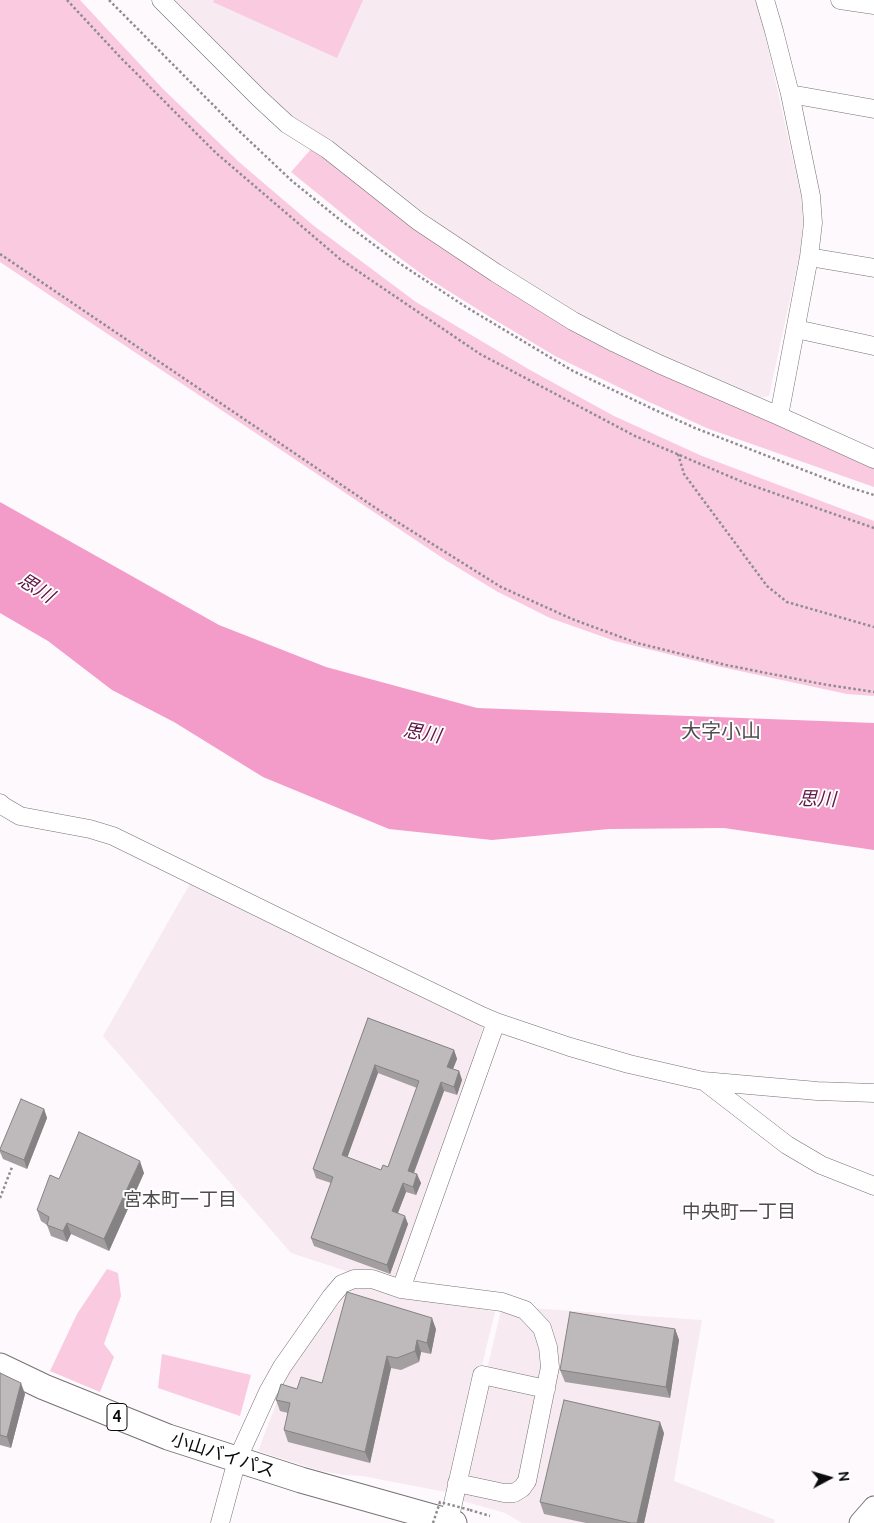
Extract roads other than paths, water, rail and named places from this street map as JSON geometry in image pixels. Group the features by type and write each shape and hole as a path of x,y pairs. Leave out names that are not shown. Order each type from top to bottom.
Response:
{"highway":[{"name":"小山バイパス","path":"0,1366 44,1387 136,1425 237,1460 346,1493 447,1520"}],"main road":[{"path":"860,1523 874,1507"}],"street":[{"path":"161,0 287,124 327,149 418,221 496,273 573,321 615,343 874,459"},
{"path":"765,0 790,94 811,196 813,223 809,257 779,416"},
{"path":"840,0 874,5"},
{"path":"790,94 874,109"},
{"path":"809,257 874,268"},
{"path":"796,329 874,346"},
{"path":"0,803 20,816 90,829 113,836 496,1022 570,1047 629,1064 703,1081 817,1091 874,1093"},
{"path":"401,1289 496,1022"},
{"path":"703,1081 787,1145 821,1165 874,1186"},
{"path":"220,1523 237,1460 268,1392 282,1367 342,1284 354,1279 372,1279 401,1289 502,1302 525,1310 542,1328 548,1347 550,1367 527,1481 522,1488 514,1493 504,1493 457,1483"},
{"path":"447,1520 482,1375 546,1390"}],"water":[{"name":"思川","path":"0,502 219,625 326,667 477,708 874,723 874,850 724,828 609,829 492,840 389,829 263,777 174,722 112,690 48,641 0,613"}],"district":[{"name":"大字小山","path":"721,731"},
{"name":"宮本町一丁目","path":"180,1200"},
{"name":"中央町一丁目","path":"739,1212"}]}
